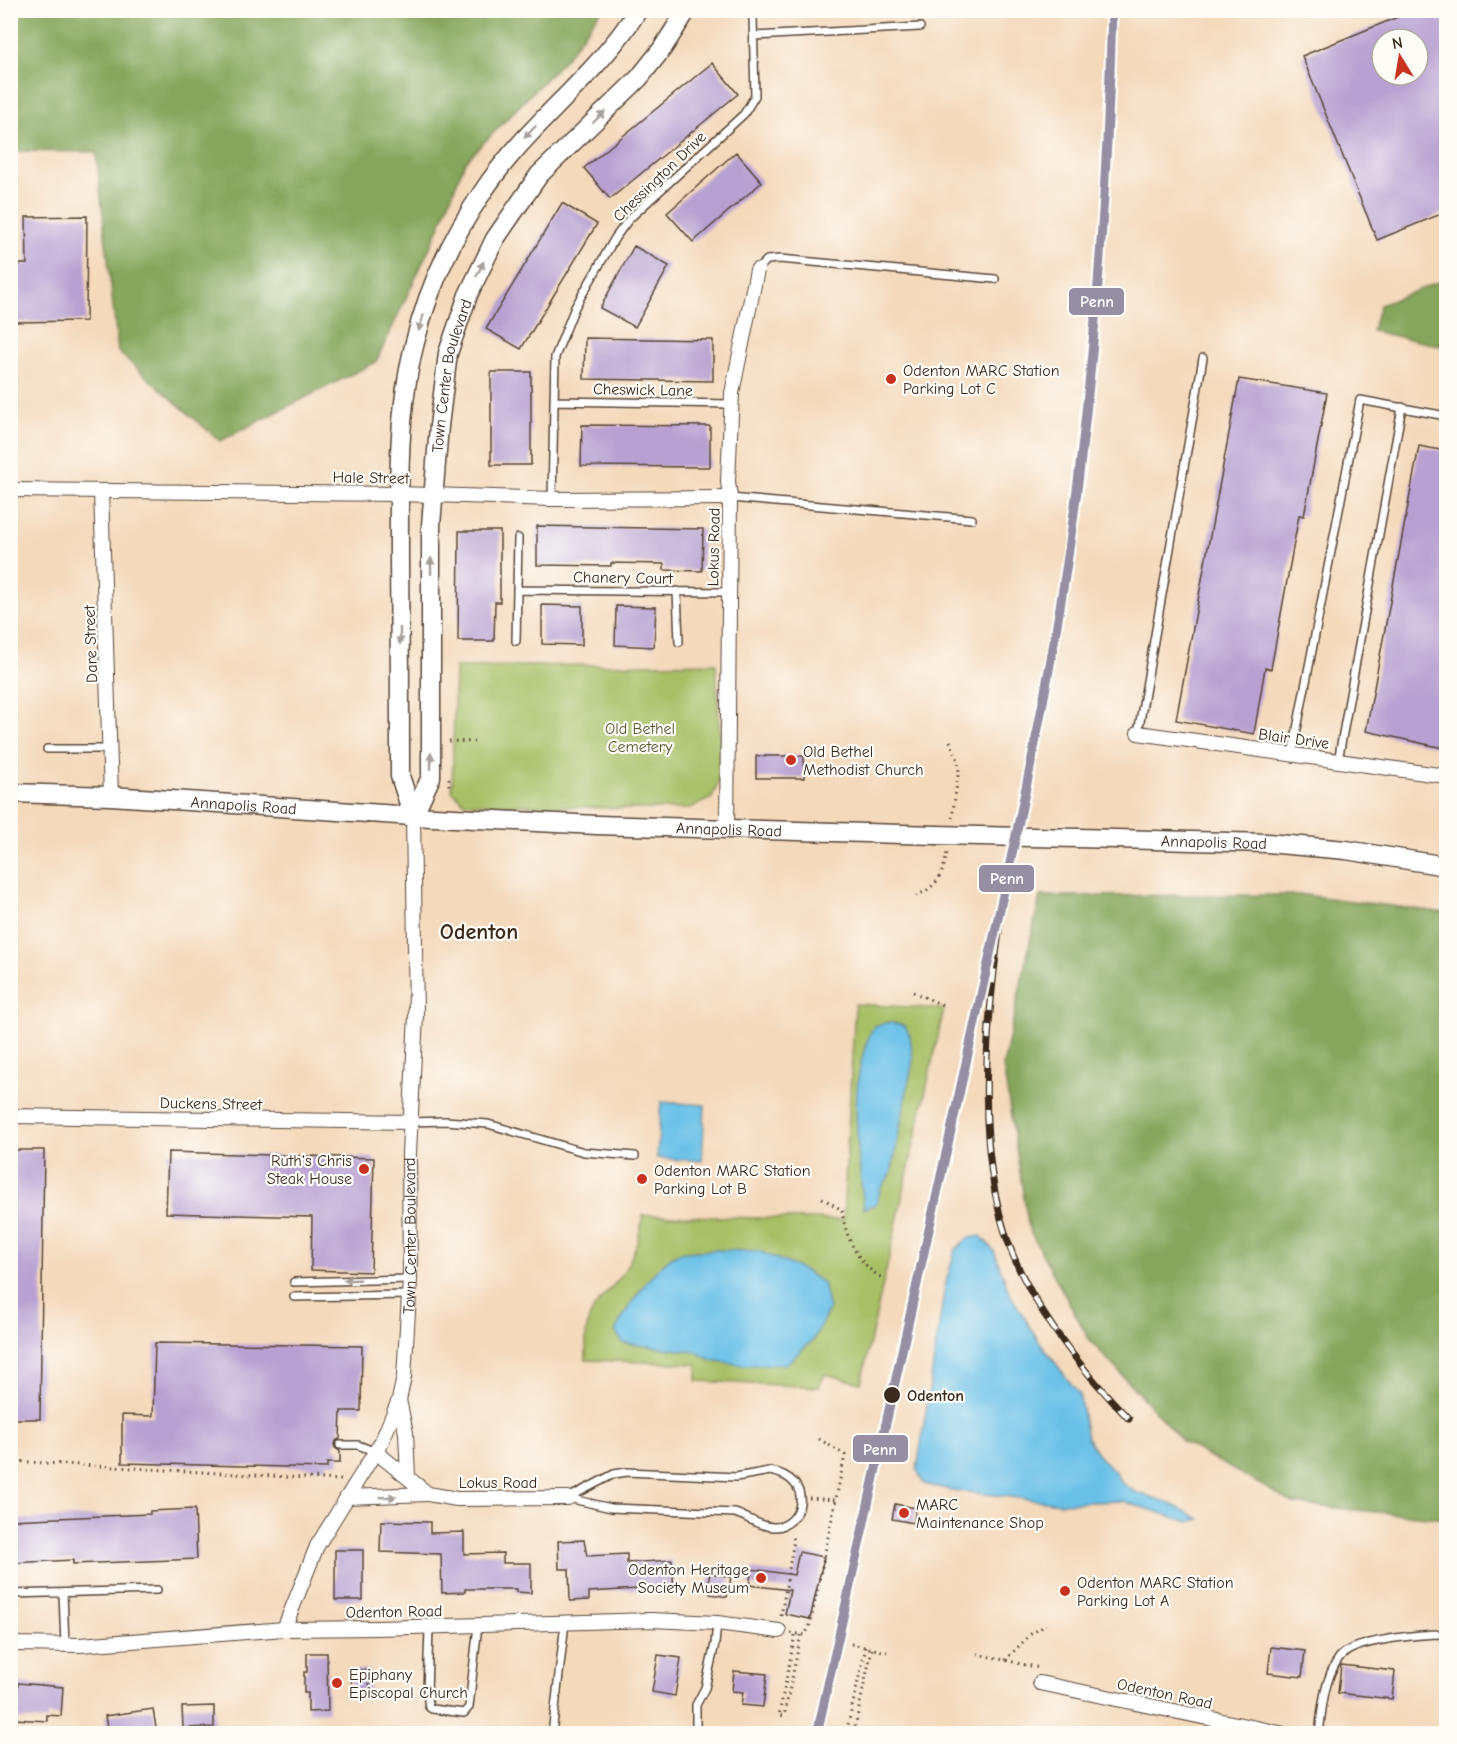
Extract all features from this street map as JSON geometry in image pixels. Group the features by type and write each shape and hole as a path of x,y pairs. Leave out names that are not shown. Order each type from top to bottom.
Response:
{"street":[{"name":"Town Center Boulevard","path":"284,1629 317,1546 376,1452 391,1422 404,1377 410,1279 411,1122 416,1015 413,816 400,776 399,494 402,423 414,346 428,297 455,237 502,163 604,56 638,10"},
{"name":"Town Center Boulevard","path":"413,816 431,777 431,525 438,426 448,353 468,295 495,239 539,175 639,78 662,49 687,10"},
{"name":"Lokus Road","path":"727,827 730,498 728,482 732,404 748,308 757,270"},
{"name":"Hale Street","path":"10,490 399,494 552,499 730,498"},
{"name":"Dare Street","path":"101,491 111,796"},
{"name":"Blair Drive","path":"1138,733 1446,776"},
{"name":"Annapolis Road","path":"10,794 111,796 413,816 597,825 1267,843 1346,850 1446,866"},
{"name":"Duckens Street","path":"10,1116 411,1122"},
{"path":"399,1400 406,1432 408,1477"},
{"path":"376,1452 428,1494"},
{"name":"Lokus Road","path":"347,1497 428,1494 457,1499 568,1498"},
{"name":"Odenton Road","path":"10,1644 65,1645 284,1629 651,1620 717,1623 779,1631"},
{"name":"Odenton Road","path":"1040,1683 1284,1734"}],"lane":[{"name":"Chessington Drive","path":"552,499 555,357 575,307 615,238 629,219 744,114 755,96 753,16"},
{"path":"754,36 920,27"},
{"path":"757,270 766,260 780,259 995,279"},
{"path":"1138,733 1203,358"},
{"path":"1292,755 1360,400 1446,416"},
{"name":"Cheswick Lane","path":"554,401 732,404"},
{"path":"1338,761 1402,407"},
{"path":"730,498 972,519"},
{"path":"516,640 518,538"},
{"name":"Chanery Court","path":"518,590 728,592"},
{"path":"677,591 679,642"},
{"path":"47,749 110,749"},
{"path":"411,1122 445,1121 488,1124 584,1152 635,1156"},
{"path":"294,1282 410,1279"},
{"path":"294,1298 409,1295"},
{"path":"340,1444 358,1446 376,1452"},
{"path":"770,1471 782,1473 793,1480 800,1491 801,1498 796,1513 789,1522 777,1528 764,1526 735,1513 611,1508 568,1498 614,1474 627,1472 736,1477 770,1471"},
{"path":"10,1594 157,1590"},
{"path":"63,1593 65,1645"},
{"path":"552,1734 565,1623"},
{"path":"696,1734 696,1705 705,1688 715,1644 717,1623"},
{"path":"429,1627 427,1694 429,1707 464,1713 469,1707 478,1625"},
{"path":"1319,1734 1323,1701 1331,1672 1341,1655 1356,1646 1376,1640 1446,1634"}],"path":[{"path":"449,741 474,742"},
{"path":"950,741 958,760 959,769 953,806"},
{"path":"916,896 930,890 944,872"},
{"path":"913,992 945,1006"},
{"path":"822,1198 842,1210 846,1230 856,1251 867,1267 884,1279"},
{"path":"789,1522 794,1540 779,1631 805,1635 810,1624 845,1455 819,1439"},
{"path":"10,1461 343,1480"},
{"path":"801,1498 835,1500"},
{"path":"1005,1660 1031,1634 1046,1625"},
{"path":"795,1634 778,1715 784,1716 801,1635"},
{"path":"851,1644 887,1652"},
{"path":"866,1647 848,1730 854,1731 872,1648"}],"green space":[{"path":"11,10 601,11 565,59 465,162 439,228 376,362 220,441 118,352 96,152 11,151"},
{"path":"1446,279 1446,347 1372,331 1380,305"},
{"name":"Old Bethel Cemetery","path":"716,663 722,774 712,798 688,809 638,809 465,803 452,791 455,667"},
{"path":"1305,895 1446,913 1446,1519 1295,1504 1183,1442 1089,1339 1029,1230 1003,1066 1040,896"},
{"path":"855,1004 944,1009 861,1383 825,1374 819,1387 697,1381 697,1364 586,1360 586,1335 591,1313 628,1265 643,1215 843,1220"}],"water":[{"path":"889,1022 905,1026 910,1036 913,1060 891,1174 881,1188 876,1204 864,1209 856,1116 860,1069 865,1046 874,1026"},
{"path":"661,1102 705,1105 702,1161 657,1158"},
{"path":"981,1236 994,1251 1010,1294 1038,1340 1079,1394 1087,1438 1102,1460 1115,1471 1120,1481 1135,1492 1167,1502 1200,1519 1189,1522 1122,1501 1060,1503 951,1490 924,1484 917,1470 945,1286 955,1250 968,1238"},
{"path":"712,1250 759,1251 803,1270 823,1283 829,1309 813,1340 786,1364 742,1365 711,1360 696,1352 623,1343 615,1331 634,1299 662,1265 680,1253"}],"building":[{"path":"1415,10 1446,10 1446,212 1377,240 1302,56 1370,28 1370,87 1430,87 1430,27 1373,27"},
{"path":"712,63 738,94 610,199 584,168"},
{"path":"736,152 762,182 693,242 667,213"},
{"path":"562,203 597,224 521,349 486,329"},
{"path":"87,216 86,321 10,322 10,264 27,264 26,217"},
{"path":"634,246 669,266 635,327 600,308"},
{"path":"585,338 713,340 713,381 584,379"},
{"path":"491,372 531,372 531,465 491,465"},
{"path":"1239,379 1327,393 1304,516 1299,515 1271,669 1265,668 1254,734 1176,720"},
{"path":"582,425 710,426 710,467 581,466"},
{"path":"1419,446 1446,451 1446,729 1443,748 1366,731"},
{"path":"537,526 703,529 702,571 664,570 664,564 537,565"},
{"path":"459,531 500,531 500,602 495,602 494,641 458,641"},
{"path":"542,605 582,606 582,645 542,644"},
{"path":"616,606 656,607 654,647 615,645"},
{"path":"756,756 804,756 804,778 756,778"},
{"path":"10,1150 44,1150 40,1419 10,1419"},
{"path":"168,1152 374,1158 371,1272 311,1270 312,1217 166,1213"},
{"path":"155,1343 362,1346 361,1411 341,1411 340,1439 334,1444 335,1448 340,1451 340,1463 327,1463 327,1468 122,1463 122,1415 153,1416"},
{"name":"MARC Maintenance Shop","path":"895,1504 916,1508 914,1523 892,1519"},
{"path":"195,1509 197,1559 73,1564 73,1560 10,1563 10,1520 150,1514 150,1511"},
{"path":"381,1521 430,1522 430,1533 464,1532 464,1554 503,1553 503,1563 531,1563 531,1593 516,1592 516,1589 465,1589 465,1592 442,1593 441,1554 380,1552"},
{"path":"584,1540 587,1556 627,1554 627,1563 672,1560 674,1591 653,1592 653,1588 589,1592 589,1600 570,1601 569,1569 559,1569 558,1541"},
{"path":"335,1550 363,1550 363,1600 335,1600"},
{"path":"799,1552 824,1557 810,1619 785,1614 790,1590 749,1585 752,1569 794,1575"},
{"path":"710,1573 731,1577 727,1597 710,1594 711,1589 707,1588"},
{"path":"1271,1647 1305,1651 1302,1677 1268,1673"},
{"path":"307,1653 327,1653 328,1711 308,1712 308,1693 304,1693"},
{"path":"658,1655 681,1658 675,1696 652,1692"},
{"path":"1341,1665 1395,1671 1392,1699 1338,1693"},
{"path":"351,1670 369,1670 370,1694 352,1695"},
{"path":"734,1671 767,1674 763,1707 741,1705 743,1692 732,1691"},
{"path":"18,1683 63,1687 61,1716 47,1715 47,1721 15,1719"},
{"path":"214,1706 214,1727 183,1728 182,1707"},
{"path":"153,1709 157,1734 108,1734 105,1716"}],"railway":[{"path":"1005,886 993,981 986,1082 993,1182 1004,1229 1021,1273 1043,1313 1083,1368 1129,1419"}],"transit line":[{"name":"Penn","path":"817,1734 1006,882 1057,627 1085,425 1092,356 1107,149 1112,10"}],"place":[{"name":"Odenton MARC Station Parking Lot C","path":"891,379"},
{"name":"Old Bethel Methodist Church","path":"791,760"},
{"name":"Ruth's Chris Steak House","path":"364,1169"},
{"name":"Odenton MARC Station Parking Lot B","path":"642,1179"},
{"name":"Odenton","path":"892,1395"},
{"name":"MARC Maintenance Shop","path":"904,1513"},
{"name":"Odenton Heritage Society Museum","path":"761,1578"},
{"name":"Odenton MARC Station Parking Lot A","path":"1065,1591"},
{"name":"Epiphany Episcopal Church","path":"337,1683"}],"district":[{"name":"Odenton","path":"479,931"}]}
